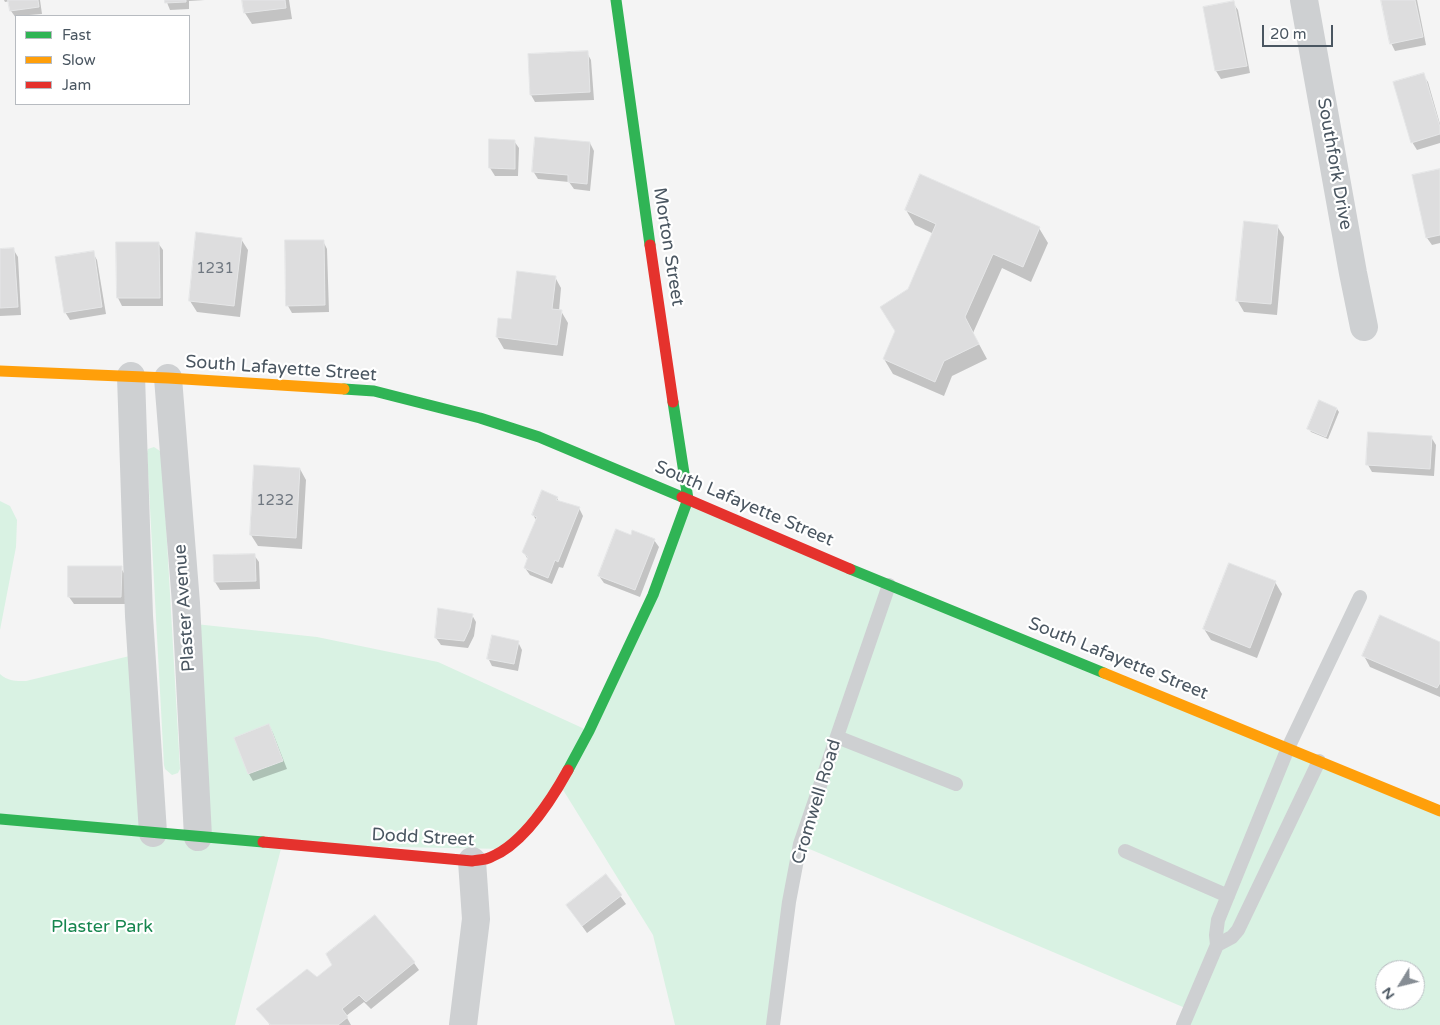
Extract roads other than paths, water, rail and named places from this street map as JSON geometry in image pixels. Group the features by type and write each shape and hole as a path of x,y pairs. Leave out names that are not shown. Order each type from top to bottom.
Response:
{"main road":[{"name":"Morton Street","path":"616,0 642,195 688,499"},
{"name":"South Lafayette Street","path":"0,371 168,378 374,391 480,418 539,437 889,585 1440,811"},
{"name":"Dodd Street","path":"0,819 472,861 490,858 506,848 530,826 560,785 589,732 654,595 688,499"}],"street":[{"name":"Southfork Drive","path":"1304,0 1364,327"},
{"path":"130,376 139,616 152,833"},
{"name":"Plaster Avenue","path":"168,378 186,603 198,837"},
{"path":"463,1025 476,919 472,861"}],"lane":[{"name":"Cromwell Road","path":"773,1025 800,844 889,585"},
{"path":"1183,1025 1217,945 1216,926 1288,748 1360,597"},
{"path":"837,737 956,784"},
{"path":"1217,945 1232,937 1238,930 1319,761"},
{"path":"1125,851 1228,896"}],"park label":[{"name":"Plaster Park","path":"102,927"}]}
